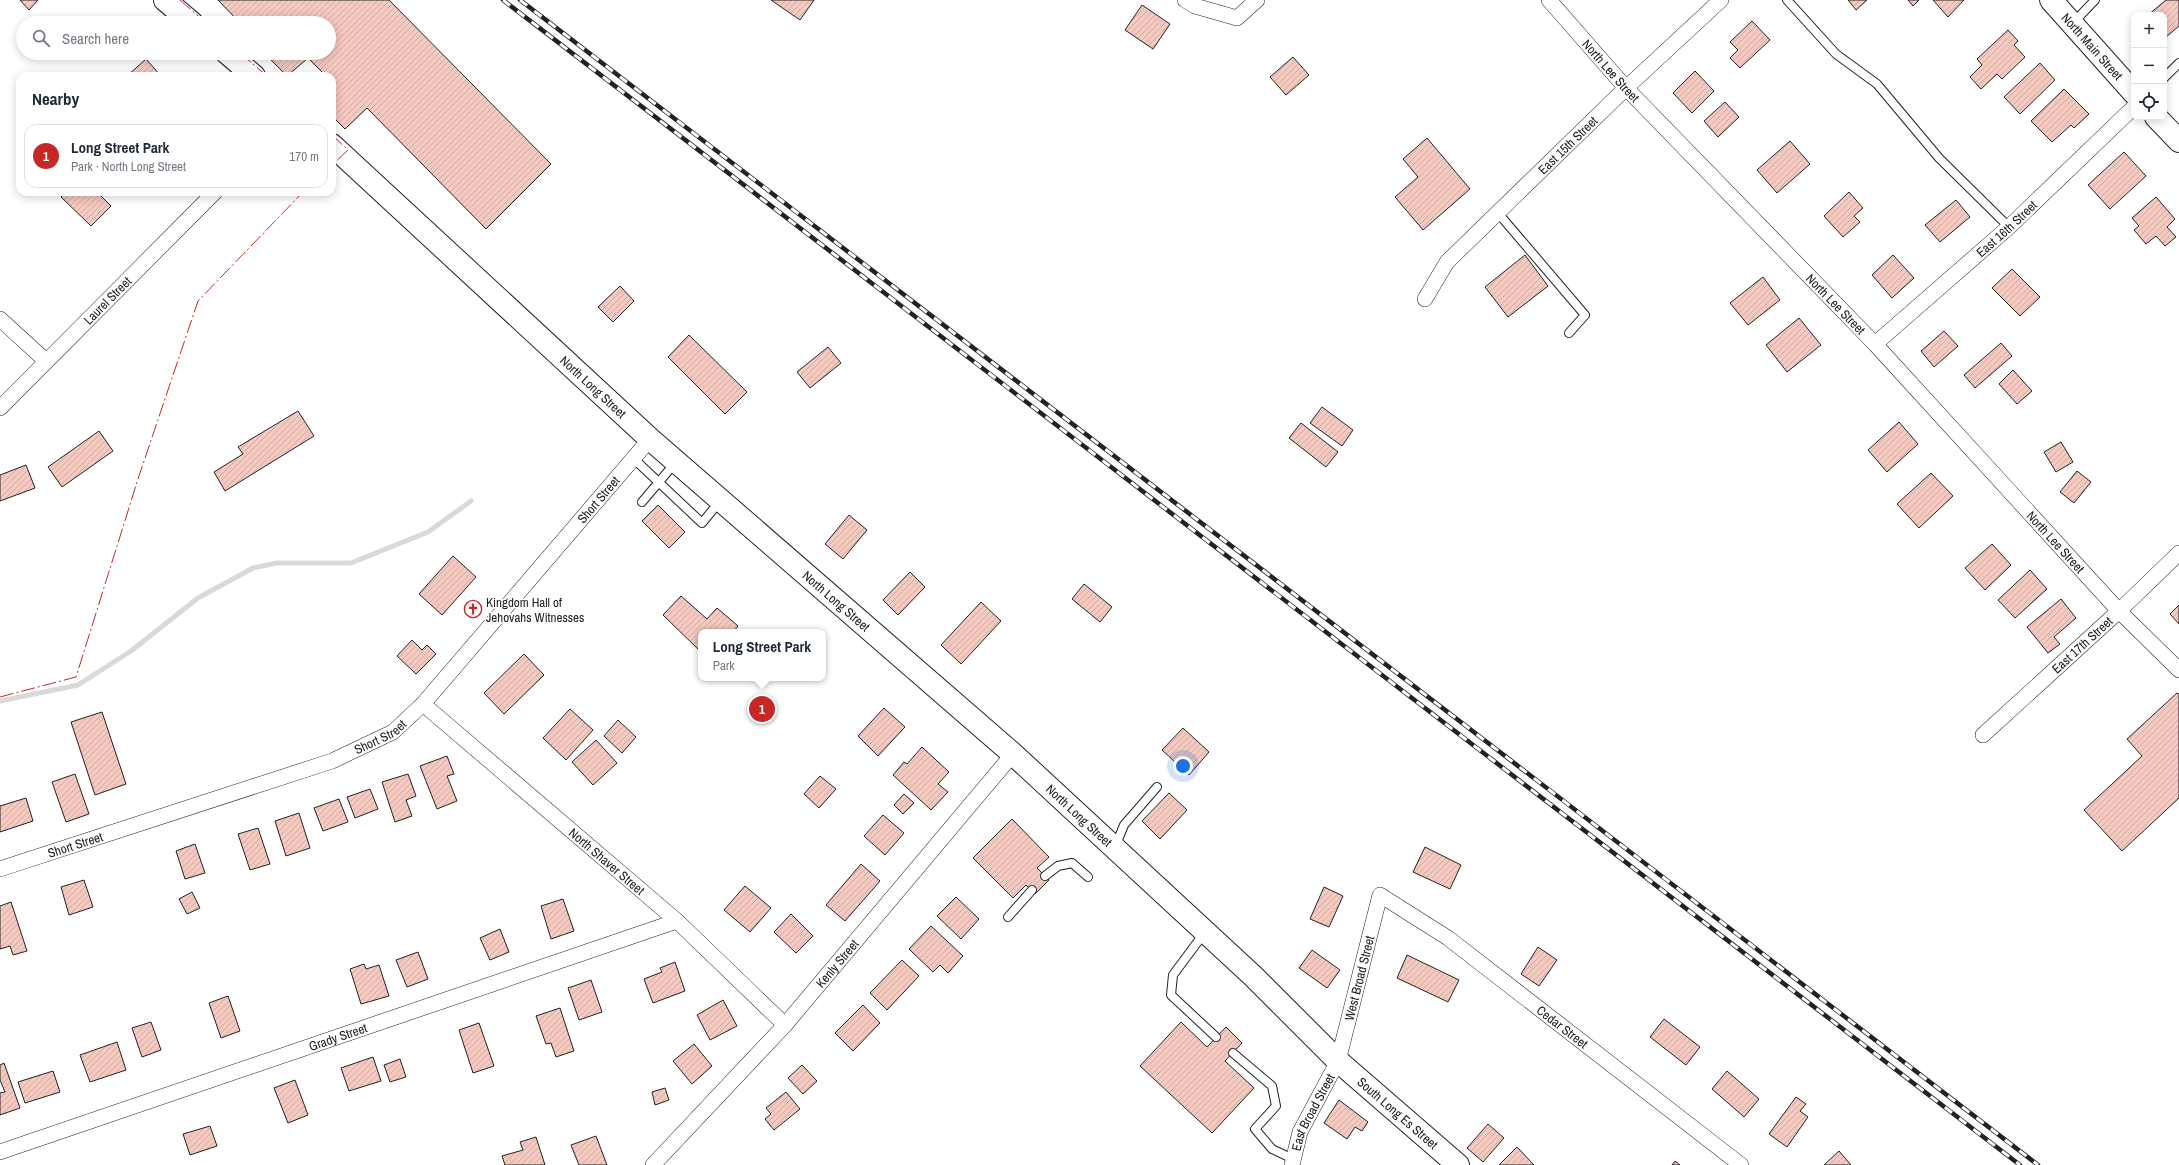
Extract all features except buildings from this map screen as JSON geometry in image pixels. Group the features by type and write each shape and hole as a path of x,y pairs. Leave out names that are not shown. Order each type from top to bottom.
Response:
{"street":[{"path":"165,0 184,16"},
{"path":"1185,0 1195,6 1237,18 1257,0"},
{"name":"North Lee Street","path":"1549,0 1626,88 1875,344 2119,611 2179,670"},
{"name":"East 15th Street","path":"1425,299 1447,262 1626,88 1721,0"},
{"name":"North Main Street","path":"2051,0 2131,90"},
{"path":"235,60 249,72"},
{"name":"East 16th Street","path":"1875,344 2009,228 2131,110"},
{"path":"2159,120 2179,141"},
{"name":"North Long Street","path":"336,149 650,439 1013,754 1205,932 1338,1061"},
{"name":"Laurel Street","path":"0,408 211,196"},
{"path":"0,319 46,361"},
{"name":"Short Street","path":"0,869 332,761 393,732 423,704 650,439"},
{"name":"East 17th Street","path":"1983,735 2119,611 2179,553"},
{"name":"North Shaver Street","path":"423,704 676,921 784,1025"},
{"name":"Kenly Street","path":"653,1165 784,1025 1013,754"},
{"name":"West Broad Street","path":"1338,1061 1380,894"},
{"name":"Cedar Street","path":"1380,894 1448,938 1742,1165"},
{"name":"Grady Street","path":"0,1152 676,921"},
{"name":"East Broad Street","path":"1292,1162 1300,1132 1338,1061"},
{"name":"South Long Es Street","path":"1338,1061 1458,1165"}],"lane":[{"path":"1787,0 1836,54 1877,84 1939,158 2009,228"},
{"path":"2073,24 2095,0"},
{"path":"2167,75 2179,63"},
{"path":"1498,213 1585,315 1569,332"},
{"path":"633,458 702,523 720,501"},
{"path":"642,502 660,483 676,462"},
{"path":"1114,848 1124,825 1157,787"},
{"path":"1045,876 1058,866 1072,863 1088,877"},
{"path":"1008,917 1032,890"},
{"path":"1205,932 1173,975 1171,995 1216,1037"},
{"path":"1233,1053 1272,1086 1276,1106 1255,1129 1272,1149 1292,1162"}],"waterway":[{"path":"0,701 78,685 131,651 198,598 253,568 277,563 351,563 428,532 471,501"}],"railway":[{"path":"503,0 2020,1165"},
{"path":"520,0 2038,1165"}],"power":[{"path":"180,0 198,16"},
{"path":"248,60 262,72"},
{"path":"336,139 348,150 336,161"},
{"path":"0,697 76,677 138,479 198,301 299,196"}],"place":[{"name":"Kingdom Hall of Jehovahs Witnesses","path":"473,609"},
{"name":"Long Street Park","path":"762,709"}]}
